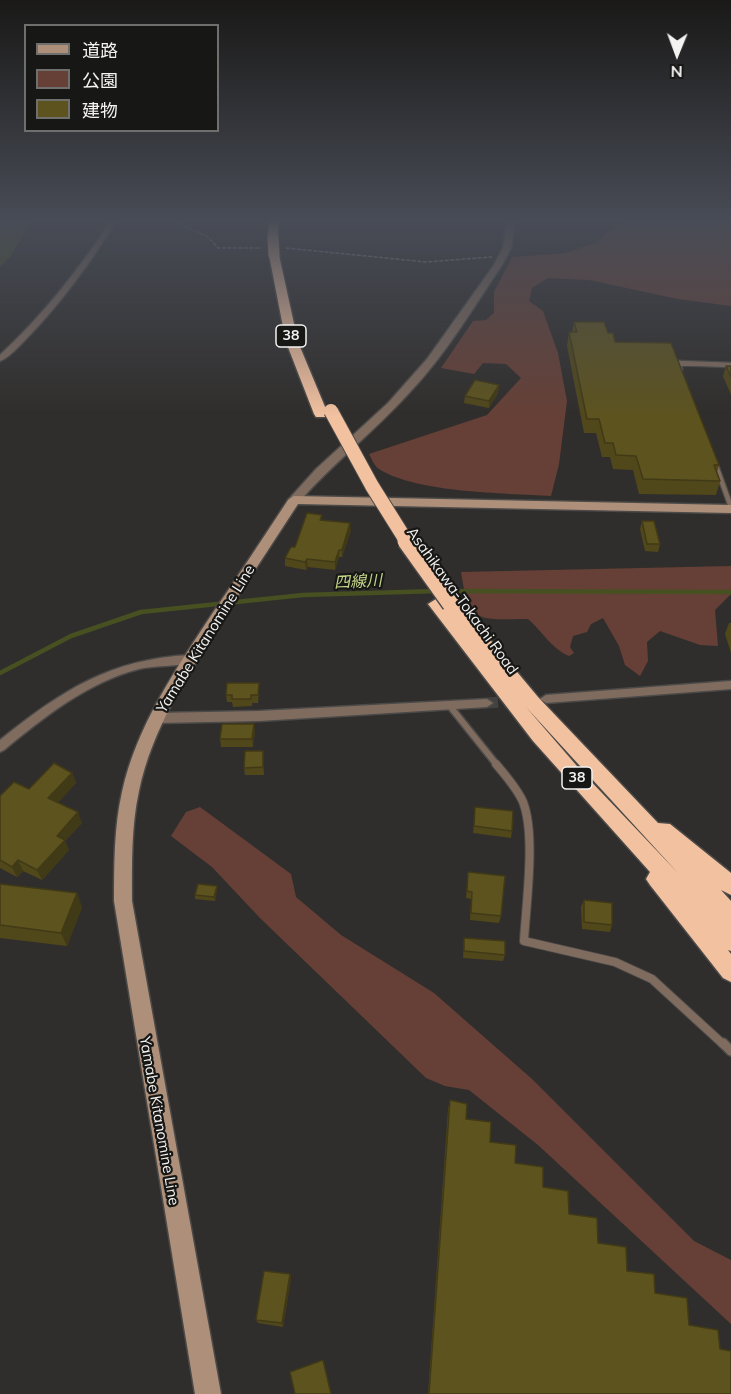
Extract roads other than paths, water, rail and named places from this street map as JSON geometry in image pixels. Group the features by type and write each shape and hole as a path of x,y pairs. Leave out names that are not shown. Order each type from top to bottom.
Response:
{"highway":[{"name":"Asahikawa-Tokachi Road","path":"283,287 292,342 355,479 516,708 731,916"},
{"name":"Asahikawa-Tokachi Road","path":"595,785 731,941"},
{"name":"38","path":"595,785 731,886"},
{"path":"595,785 731,971"}],"main road":[{"path":"294,500 731,508"},
{"name":"Yamabe Kitanomine Line","path":"208,1394 123,901 123,859 130,793 140,757 157,718 190,659 294,500"}],"street":[{"path":"0,359 41,321 69,287"},
{"path":"294,500 317,472 392,405 423,372 481,287"},
{"path":"0,747 42,712 99,678 148,662 190,659"},
{"path":"546,699 731,685"},
{"path":"157,718 259,716 487,703"}],"lane":[{"path":"682,374 678,363 731,365"},
{"path":"711,452 731,508"},
{"path":"449,705 460,725 524,801 527,822 524,941 615,962 652,979 731,1051"}],"waterway":[{"name":"四線川","path":"0,673 71,636 141,612 303,595 437,591"},
{"name":"四線川","path":"449,591 731,592"}],"tunnel":[{"path":"487,703 518,701"}]}
